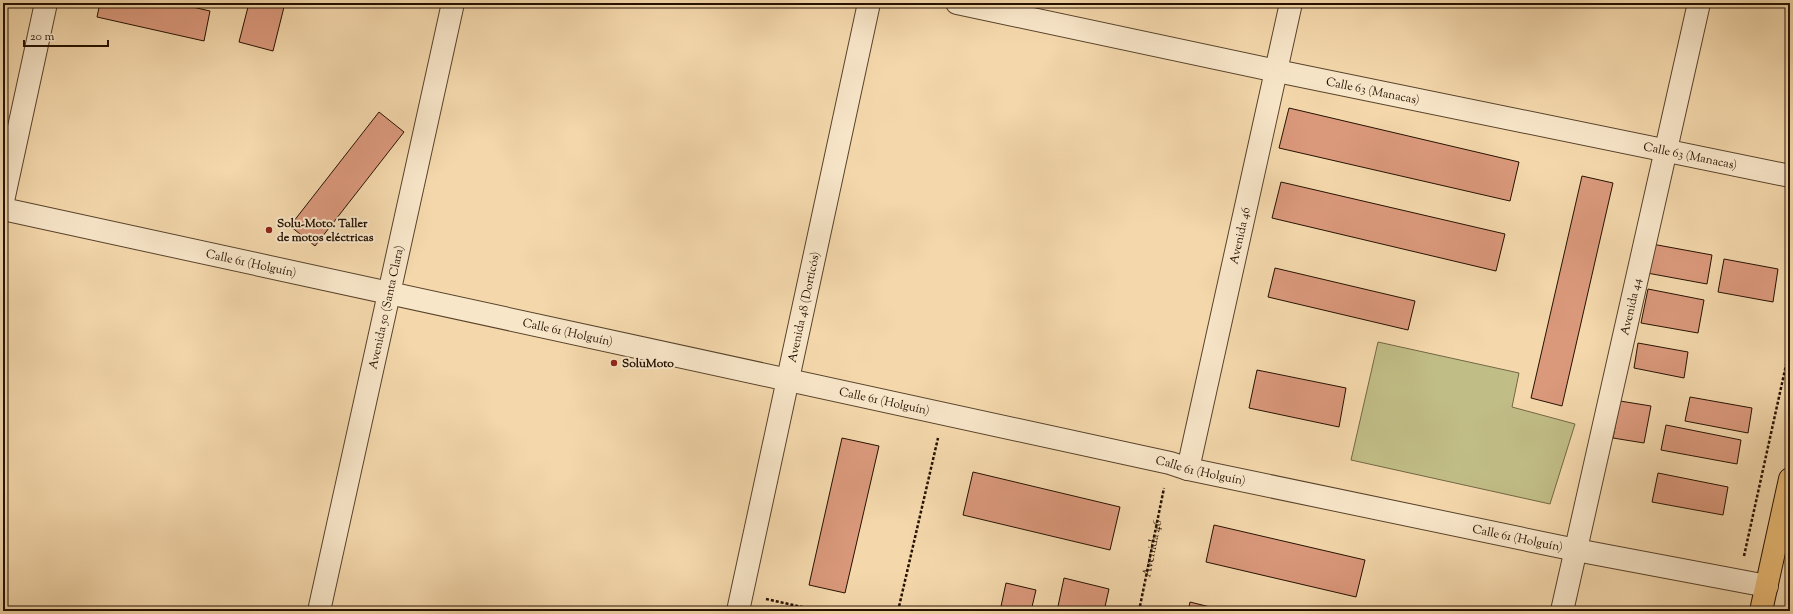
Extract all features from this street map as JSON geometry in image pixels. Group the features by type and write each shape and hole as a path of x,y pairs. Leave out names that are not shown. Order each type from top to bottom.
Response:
{"main road":[{"path":"1761,611 1790,478"}],"street":[{"path":"3,201 46,3"},
{"name":"Avenida 50 (Santa Clara)","path":"319,611 453,3"},
{"name":"Avenida 48 (Dorticós)","path":"740,602 869,3"},
{"name":"Calle 63 (Manacas)","path":"957,3 1277,71 1790,176"},
{"name":"Avenida 46","path":"1179,466 1277,71 1291,3"},
{"name":"Avenida 44","path":"1562,611 1699,3"},
{"name":"Calle 61 (Holguín)","path":"3,209 1179,466 1576,550 1767,586"}],"path":[{"path":"1739,580 1790,348"},
{"path":"898,611 943,414"},
{"name":"Avenida 46","path":"1139,611 1179,466"},
{"path":"740,602 820,611"}],"shaded area":[{"path":"1378,342 1519,373 1512,407 1575,424 1550,504 1351,460"}],"building":[{"path":"100,3 175,3 210,11 204,41 97,17"},
{"path":"249,3 285,3 273,51 239,42"},
{"path":"1289,108 1519,162 1510,201 1279,148"},
{"path":"379,112 404,132 315,246 290,226"},
{"path":"1582,176 1613,183 1562,406 1531,398"},
{"path":"1281,182 1505,234 1496,271 1272,218"},
{"path":"1652,244 1712,255 1707,284 1647,273"},
{"path":"1724,259 1778,269 1773,302 1718,292"},
{"path":"1275,268 1415,301 1408,330 1268,297"},
{"path":"1648,289 1704,300 1698,333 1641,323"},
{"path":"1638,343 1688,352 1684,378 1634,368"},
{"path":"1257,370 1346,388 1339,427 1249,408"},
{"path":"1690,397 1752,408 1748,433 1685,421"},
{"path":"1620,401 1651,406 1644,443 1613,438"},
{"path":"1666,425 1741,440 1737,464 1661,450"},
{"path":"842,438 879,446 845,593 809,585"},
{"path":"973,472 1120,507 1110,550 963,515"},
{"path":"1658,473 1728,487 1723,515 1652,502"},
{"path":"1214,525 1365,560 1356,597 1206,562"},
{"path":"1064,578 1109,589 1104,611 1057,611"},
{"path":"1006,583 1036,590 1031,611 1000,611"},
{"path":"1190,602 1222,610 1222,611 1188,611"}],"place":[{"name":"Solu-Moto. Taller de motos eléctricas","path":"269,230"},
{"name":"SoluMoto","path":"614,363"}]}
